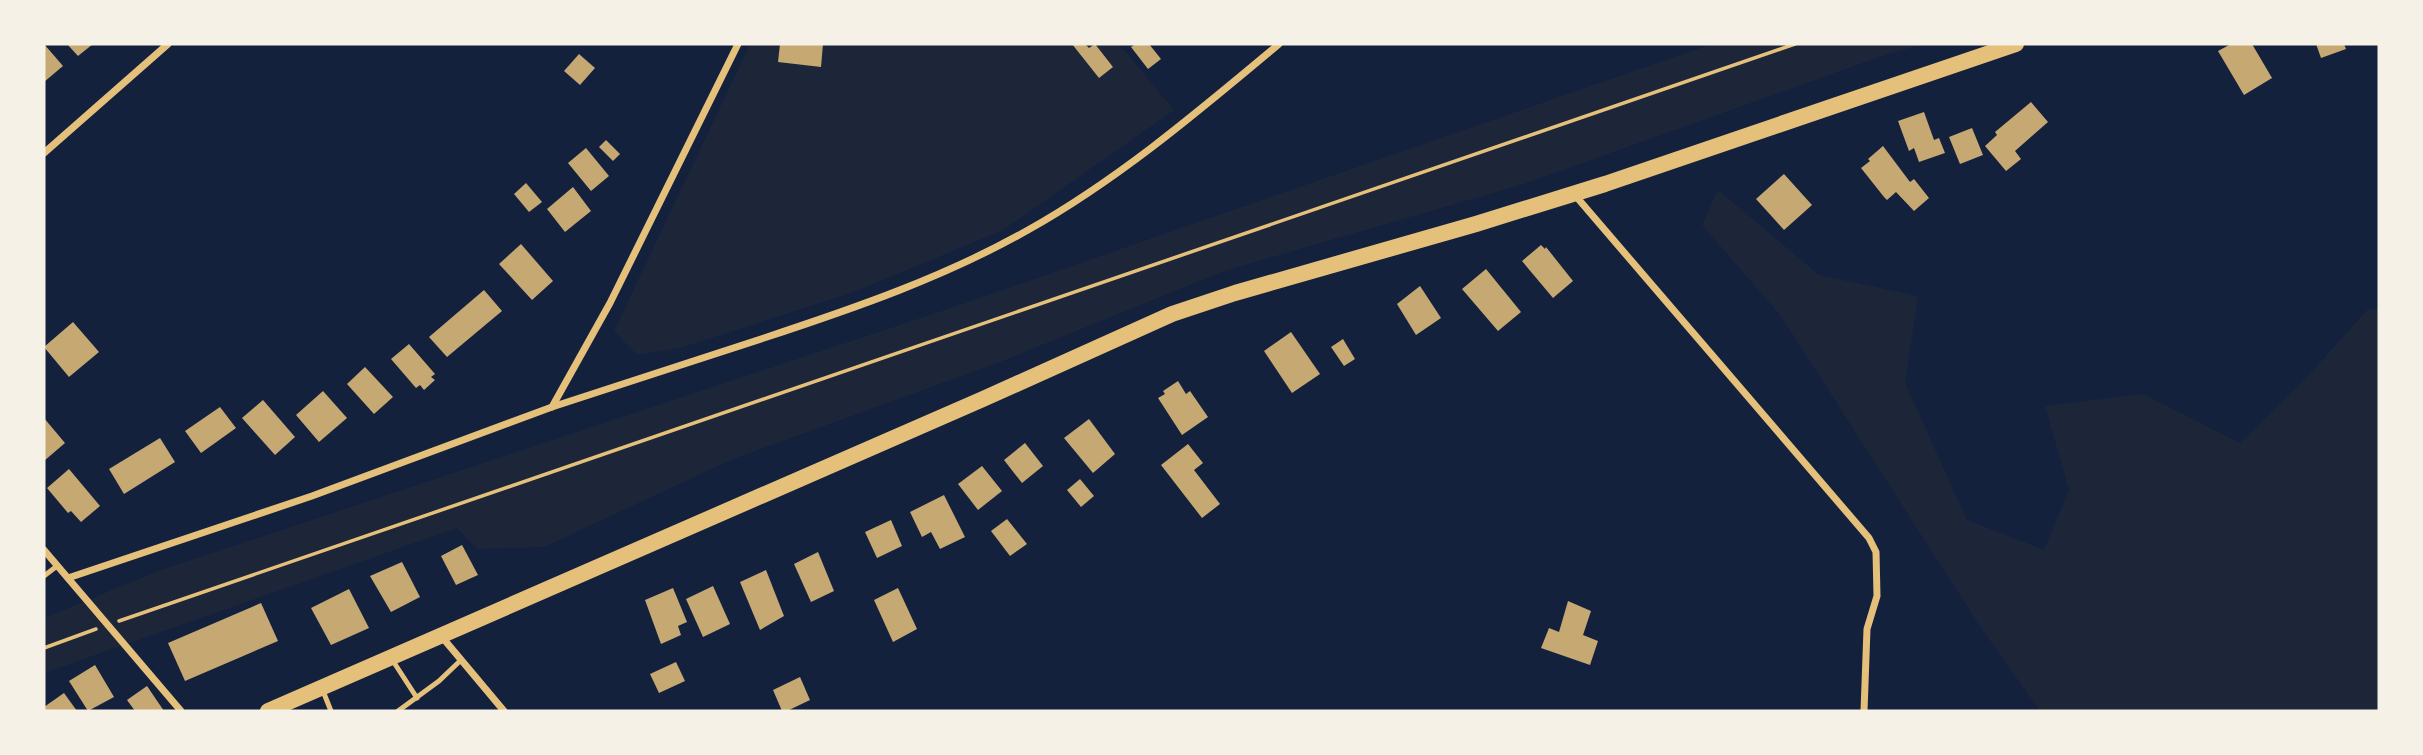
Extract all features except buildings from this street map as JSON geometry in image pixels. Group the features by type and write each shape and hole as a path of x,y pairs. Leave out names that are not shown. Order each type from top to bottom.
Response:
{"main road":[{"path":"268,711 1172,314 1573,194 2016,44"}],"street":[{"path":"44,153 167,44"},
{"path":"552,407 610,303 738,44"},
{"path":"68,578 312,496 552,407 845,311 915,285 1029,230 1095,188 1219,94 1279,44"},
{"path":"1573,194 1869,538 1876,552 1877,596 1867,629 1864,711"},
{"path":"44,550 181,711"},
{"path":"442,636 504,711"}],"lane":[{"path":"44,576 57,566"},
{"path":"391,658 417,698"},
{"path":"398,711 439,681 461,660"},
{"path":"321,688 331,711"}],"path":[{"path":"117,621 1795,44"},
{"path":"44,648 96,629"}],"shaded area":[{"path":"750,44 1119,44 1174,110 1003,230 854,292 680,348 637,355 614,331"},
{"path":"1712,44 1923,44 1879,57 1524,184 1224,271 1000,362 733,459 544,547 477,549 457,528 44,673 44,618 161,570 945,310"},
{"path":"1718,190 1819,275 1918,296 1905,383 1967,520 2044,550 2069,490 2045,406 2143,394 2240,443 2308,376 2368,309 2379,308 2379,711 2040,711 1979,625 1781,316 1702,225"}]}
